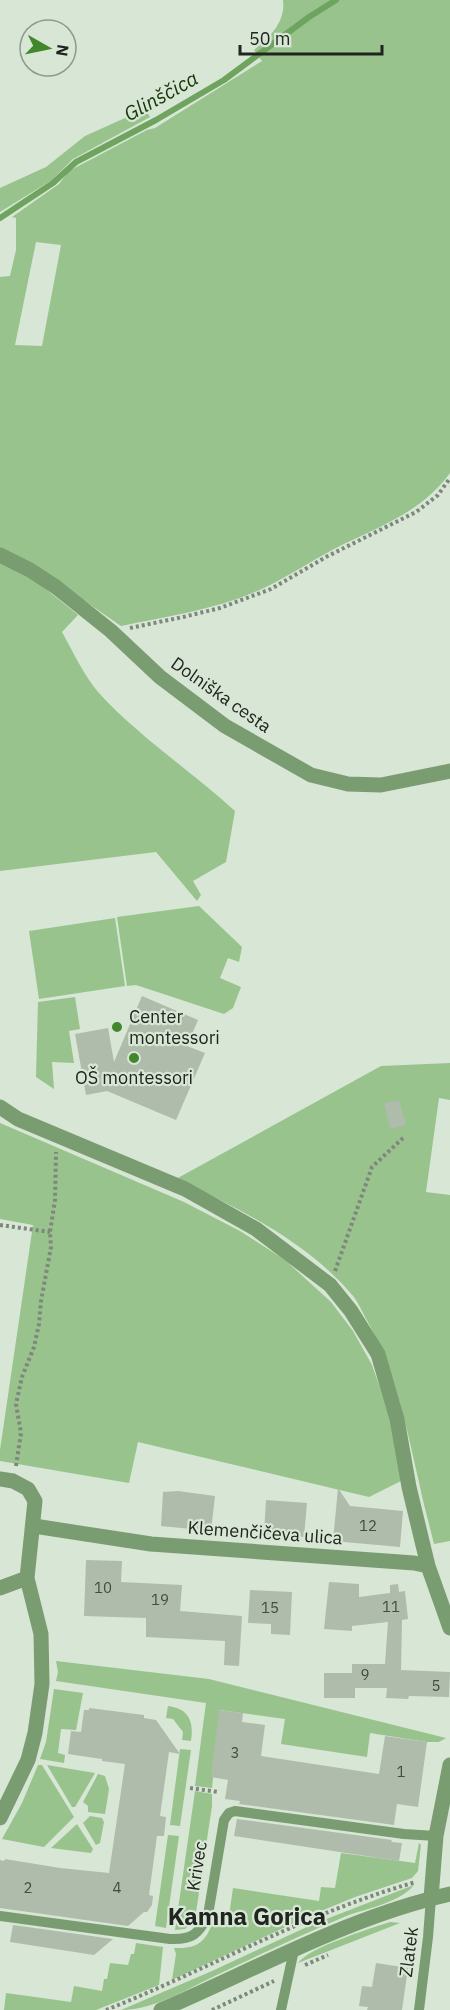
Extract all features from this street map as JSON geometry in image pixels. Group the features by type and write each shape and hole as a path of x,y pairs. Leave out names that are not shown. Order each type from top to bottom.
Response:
{"street":[{"name":"Dolniška cesta","path":"0,555 30,570 56,587 111,631 160,677 225,726 311,776 348,784 381,785 450,771"},
{"path":"0,1107 18,1119 185,1189 256,1229 330,1286 351,1311 378,1354 397,1419 409,1486 428,1566 450,1628"},
{"path":"0,1818 28,1760 35,1733 42,1684 41,1634 27,1578 35,1502 28,1489 6,1480"},
{"name":"Klemenčičeva ulica","path":"34,1526 151,1544 414,1563 428,1566"},
{"path":"0,1588 27,1578"},
{"path":"431,1898 436,1836 450,1765"},
{"path":"161,2010 384,1911 450,1894"}],"lane":[{"name":"Krivec","path":"0,1916 185,1940 198,1932 208,1915 224,1820 228,1813 235,1811 404,1834 436,1836"},
{"name":"Zlatek","path":"419,2010 431,1898"},
{"path":"281,2010 294,1950"}],"path":[{"path":"111,631 202,613 271,589 416,512 438,495 450,478"},
{"path":"6,1480 21,1433 16,1404 22,1377 34,1347 51,1246 50,1232 55,1200 56,1135"},
{"path":"330,1286 372,1167 403,1138"},
{"path":"0,1225 50,1232"},
{"path":"190,1788 218,1792"},
{"path":"106,2010 164,1987 340,1908 415,1882"},
{"path":"302,1967 337,1951"},
{"path":"212,2010 280,1978"}],"green space":[{"path":"283,0 450,0 450,473 425,499 397,518 249,595 176,615 121,626 43,572 0,550 0,277 10,276 16,250 16,218 12,217 59,184 69,171 155,128 262,61 254,50 276,28 283,8","holes":["36,242 61,245 42,346 15,345"]},
{"path":"145,109 150,117 73,159 52,180 0,212 0,188 46,167 85,136"},
{"path":"0,561 31,577 78,615 62,632 93,686 130,724 235,811 226,862 193,881 201,895 197,901 156,852 0,871"},
{"path":"199,906 242,947 239,962 228,958 220,978 241,987 233,1008 224,1014 136,985 127,986 117,917"},
{"path":"115,918 125,986 39,999 29,931"},
{"path":"75,997 80,1029 69,1031 74,1063 52,1062 54,1089 36,1077 38,1002"},
{"path":"450,1063 450,1100 439,1098 426,1192 450,1195 450,1541 434,1544 392,1377 375,1336 354,1297 316,1259 294,1243 248,1215 176,1179 381,1066"},
{"path":"0,1123 184,1202 240,1231 285,1260 331,1302 353,1331 372,1365 390,1416 401,1481 369,1497 138,1442 129,1483 0,1461 33,1225 0,1219"},
{"path":"56,1661 209,1679 446,1738 439,1742 427,1742 370,1733 367,1757 281,1744 285,1719 220,1710 212,1788 195,1786 206,1703 56,1681 58,1672"},
{"path":"54,1689 83,1693 76,1730 61,1729 58,1753 65,1755 64,1763 40,1759 46,1742"},
{"path":"168,1706 181,1710 188,1717 192,1728 191,1741 182,1740 183,1732 173,1719 166,1718"},
{"path":"180,1749 191,1750 180,1826 170,1825"},
{"path":"38,1765 42,1765 74,1817 44,1847 2,1839 22,1803"},
{"path":"47,1765 95,1773 75,1807 72,1807"},
{"path":"98,1774 105,1776 109,1789 105,1814 88,1812 88,1806 83,1802"},
{"path":"195,1791 212,1794 212,1806 195,1919 185,1929 175,1930"},
{"path":"90,1816 102,1818 104,1822 100,1843 96,1845 83,1823"},
{"path":"77,1824 93,1849 91,1853 51,1848"},
{"path":"168,1835 179,1836 166,1928 155,1926"},
{"path":"419,1843 421,1845 418,1871 412,1878 355,1897 309,1916 172,1980 176,1954 174,1948 194,1946 199,1943 207,1935 213,1921 228,1923 233,1888 319,1901 321,1887 335,1888 341,1853 415,1863"},
{"path":"414,1885 391,1901 313,1930 160,2002 121,2010 311,1925"},
{"path":"390,1922 400,1923 298,1963 327,1945"},
{"path":"136,1943 163,1947 159,1985 96,2010 4,2010 6,1993 71,2002 74,1986 102,1991 110,1963 128,1965 131,1954 134,1954"}],"building":[{"name":"OŠ montessori","path":"142,996 198,1020 187,1046 205,1053 176,1120 107,1091 86,1095 75,1034 108,1028 114,1062"},
{"path":"399,1100 406,1125 390,1129 384,1103"},
{"path":"338,1488 350,1506 403,1511 400,1547 333,1541"},
{"path":"178,1491 215,1496 211,1531 161,1526 163,1492"},
{"path":"266,1500 307,1503 304,1537 264,1534"},
{"path":"86,1560 122,1561 121,1582 182,1585 180,1611 242,1616 239,1666 224,1665 225,1641 146,1637 146,1618 84,1616"},
{"path":"329,1582 359,1584 359,1597 390,1593 390,1585 398,1584 399,1592 405,1591 408,1619 402,1620 401,1670 450,1672 449,1697 386,1698 387,1688 355,1688 355,1698 324,1698 324,1673 352,1673 352,1664 385,1664 388,1622 352,1626 352,1631 324,1629"},
{"path":"250,1590 292,1592 290,1635 271,1634 271,1624 248,1623"},
{"path":"89,1708 144,1715 144,1718 156,1720 180,1754 169,1752 160,1816 166,1817 164,1836 157,1836 149,1895 153,1896 152,1905 147,1912 128,1926 0,1908 0,1860 109,1873 125,1764 68,1754 71,1731 81,1732 84,1710 89,1710"},
{"path":"219,1710 243,1713 242,1722 265,1725 261,1756 379,1774 385,1736 427,1742 418,1807 397,1804 394,1825 239,1804 240,1801 225,1799 228,1780 211,1777"},
{"path":"237,1819 392,1840 391,1842 402,1843 399,1861 234,1836"},
{"path":"13,1925 113,1939 94,1955 10,1942"},
{"path":"376,1963 408,1968 402,2010 367,2010 368,2007 359,2006 362,1986 372,1987"}],"waterway":[{"name":"Glinščica","path":"0,218 53,183 76,162 156,120 224,80 309,17 336,0"}],"place":[{"name":"Center montessori","path":"117,1027"},
{"name":"OŠ montessori","path":"134,1058"}],"district":[{"name":"Kamna Gorica","path":"247,1917"}]}
